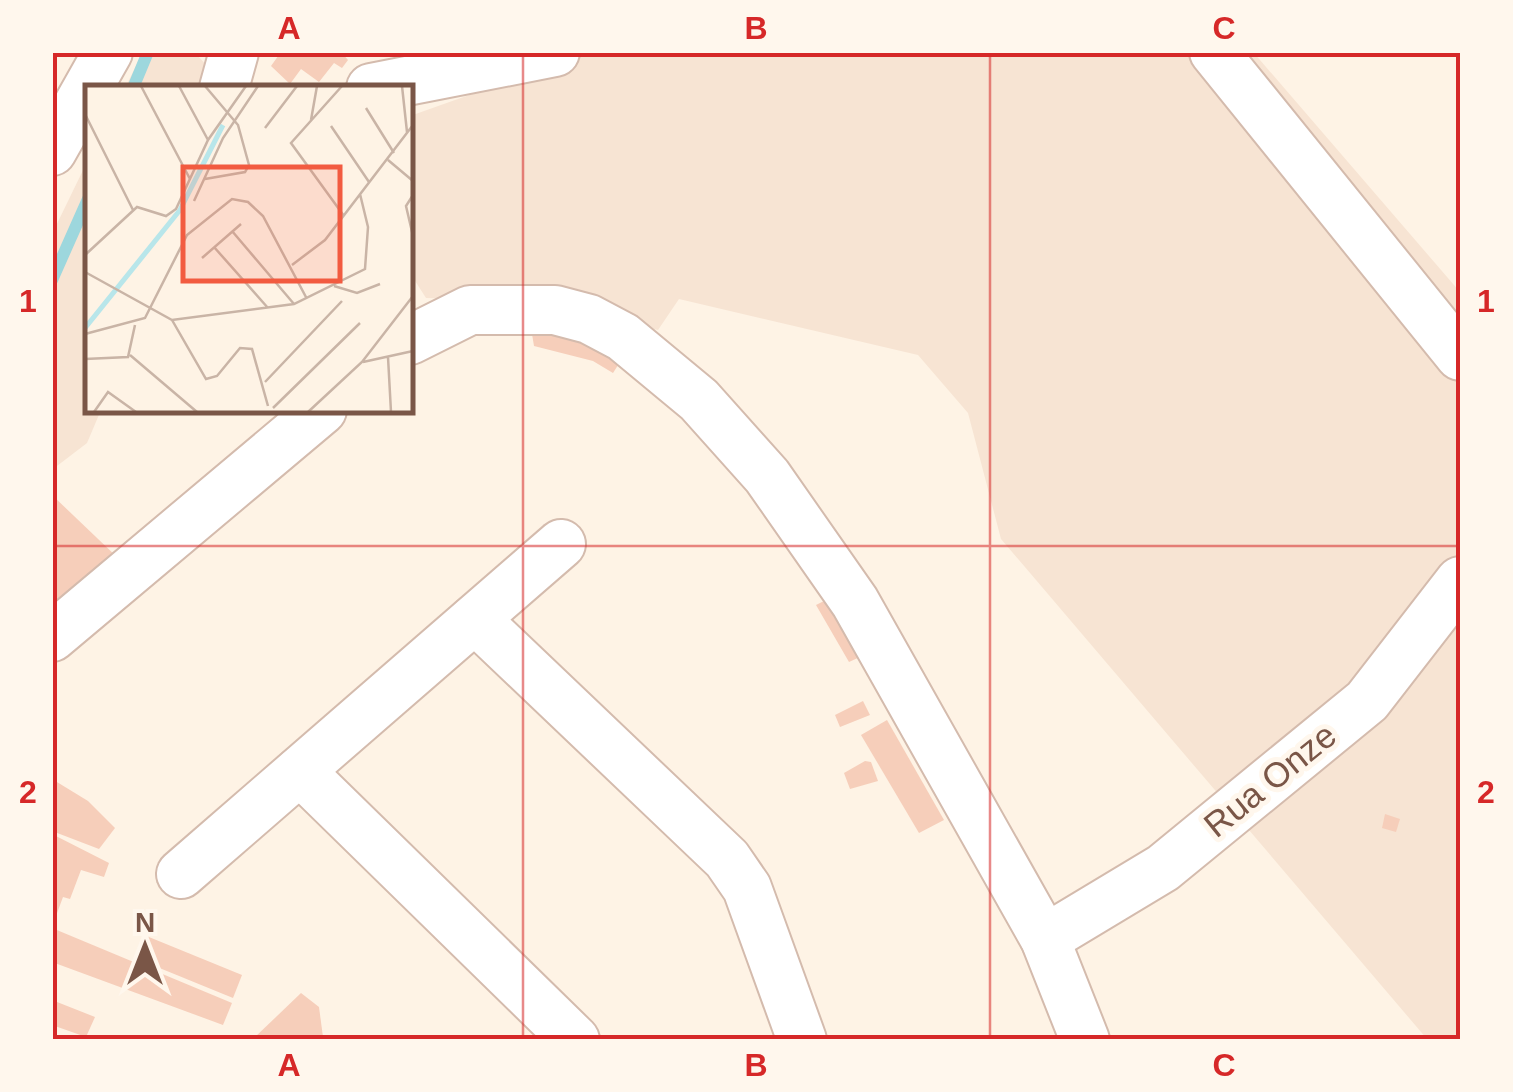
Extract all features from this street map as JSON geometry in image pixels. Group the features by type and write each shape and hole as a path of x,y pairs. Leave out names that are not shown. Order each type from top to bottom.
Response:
{"street":[{"path":"86,85 108,52"},
{"path":"225,85 234,52"},
{"path":"386,85 555,52"},
{"path":"1214,52 1460,356"},
{"path":"57,129 85,87"},
{"path":"412,339 470,310 555,310 589,319 623,336 699,400 767,476 854,602 1044,939 1086,1040"},
{"path":"52,637 320,412"},
{"path":"181,874 561,544"},
{"name":"Rua Onze","path":"1044,939 1163,868 1367,701 1460,581"},
{"path":"475,620 727,859 747,888 802,1040"},
{"path":"300,771 575,1040"}],"shaded area":[{"path":"143,52 195,53 225,85 126,85"},
{"path":"588,53 1254,53 1460,292 1460,1039 1427,1039 1001,539 968,413 918,355 679,299 658,330 534,301 426,298 412,276 412,115"},
{"path":"85,166 85,412 100,412 87,443 53,469 53,232"}],"building":[{"path":"281,52 341,52 348,60 342,68 334,63 319,82 301,69 290,84 271,66"},
{"path":"532,334 581,341 620,362 613,373 593,361 534,346"},
{"path":"52,495 119,559 52,628"},
{"path":"824,601 862,656 849,662 816,605"},
{"path":"863,701 870,715 840,727 835,715"},
{"path":"887,720 944,820 919,833 861,735"},
{"path":"865,761 871,762 878,781 850,789 844,773"},
{"path":"52,779 88,801 115,828 99,849 52,831"},
{"path":"1385,814 1400,819 1396,832 1382,828"},
{"path":"52,834 109,863 104,877 81,870 70,899 63,897 53,924"},
{"path":"52,928 232,1003 223,1025 52,962"},
{"path":"144,935 242,975 233,998 135,958"},
{"path":"301,993 319,1007 323,1037 252,1040"},
{"path":"52,1000 95,1017 86,1037 52,1025"}],"waterway":[{"path":"134,85 148,52"},
{"path":"52,280 85,206"}]}
